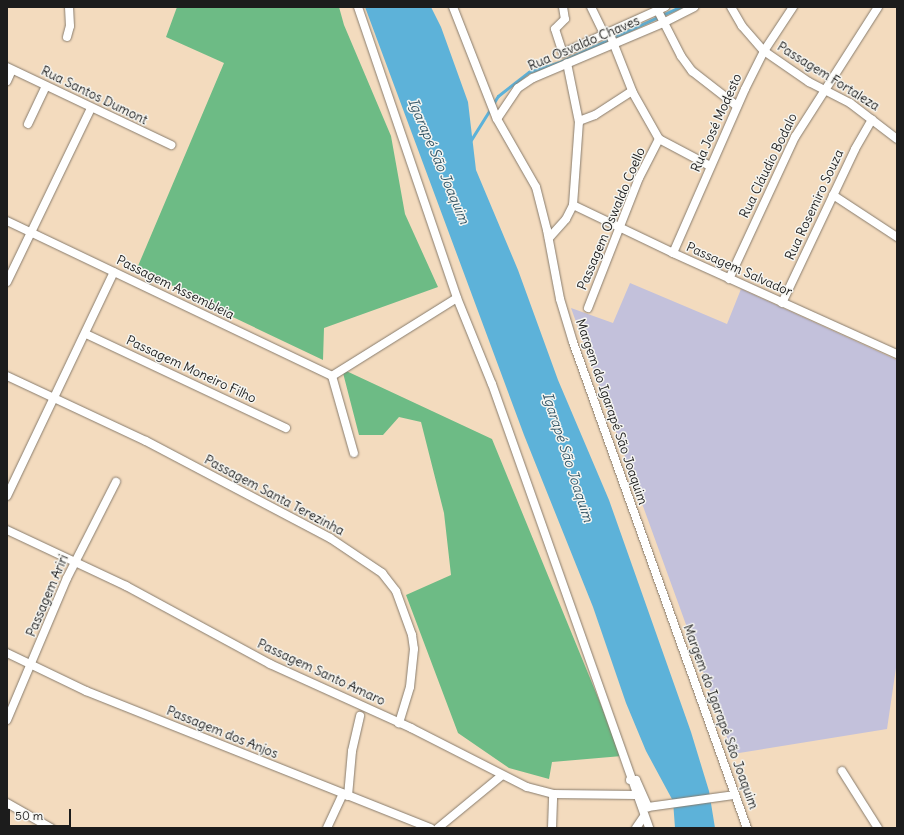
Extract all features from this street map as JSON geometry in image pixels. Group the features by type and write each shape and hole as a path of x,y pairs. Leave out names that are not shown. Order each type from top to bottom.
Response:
{"street":[{"path":"67,37 70,26 69,7"},
{"path":"358,7 457,298 494,391 630,780 649,828"},
{"name":"Margem do Igarapé São Joaquim","path":"452,7 497,119 536,187 549,238 560,299 573,342 747,828"},
{"path":"563,7 565,19 555,29 563,53 610,38 661,13 692,71 737,106"},
{"path":"591,7 610,38 632,91 659,139 710,166"},
{"name":"Rua Osvaldo Chaves","path":"497,119 518,88 567,63 610,38 661,13 694,7"},
{"name":"Passagem Fortaleza","path":"731,7 742,26 764,51 809,82 826,89 872,119 897,139"},
{"name":"Rua José Modesto","path":"673,253 737,106 764,51 793,7"},
{"name":"Rua Cláudio Bodalo","path":"729,279 785,156 806,118 878,7"},
{"path":"549,238 566,219 573,204 579,121 567,63"},
{"path":"7,81 10,68"},
{"name":"Rua Santos Dumont","path":"10,68 171,145"},
{"path":"28,124 46,86"},
{"path":"579,121 595,115 632,91"},
{"path":"7,282 91,108"},
{"name":"Rua Rosemiro Souza","path":"782,303 833,195 872,119"},
{"name":"Passagem Oswaldo Coello","path":"588,308 639,178 659,139"},
{"path":"833,195 897,237"},
{"name":"Passagem Salvador","path":"573,204 620,229 897,354"},
{"name":"Passagem Assembleia","path":"7,221 332,376"},
{"path":"7,496 86,334 114,272"},
{"path":"354,453 332,376 457,298"},
{"name":"Passagem Moneiro Filho","path":"86,334 286,428"},
{"name":"Passagem Santa Terezinha","path":"7,376 146,441 324,534 358,554 382,573 396,591 412,635 410,687 399,723"},
{"name":"Passagem Ariri","path":"7,720 29,665 43,640 74,562 116,482"},
{"name":"Passagem Santo Amaro","path":"7,530 126,586 270,664 399,723 501,776 527,787 553,794 636,795"},
{"name":"Passagem dos Anjos","path":"7,653 29,665 86,691 431,828"},
{"path":"327,828 345,795 352,751 360,716"},
{"path":"842,771 878,828"},
{"path":"438,828 501,776"},
{"path":"630,780 636,780 648,807 717,799 735,795"},
{"path":"552,828 553,794"},
{"path":"7,803 51,828"},
{"path":"636,828 644,816"}],"shaded area":[{"path":"630,283 727,324 741,289 897,360 897,661 887,729 733,754 571,308 613,323"}],"green space":[{"path":"177,7 339,7 344,25 391,136 405,214 438,287 324,328 323,360 199,301 138,266 224,63 166,37"},
{"path":"342,369 492,439 622,756 552,762 549,779 509,768 458,733 406,595 451,575 444,513 421,422 399,417 383,435 359,435"}],"water":[{"name":"Igarapé São Joaquim","path":"365,7 431,7 441,27 468,102 476,170 518,270 558,380 609,500 691,732 709,791 715,828 675,828 673,801 646,751 626,703 593,607 524,435"}],"waterway":[{"path":"493,104 498,96 529,72 562,61 680,7"},
{"path":"471,140 491,108"}]}
